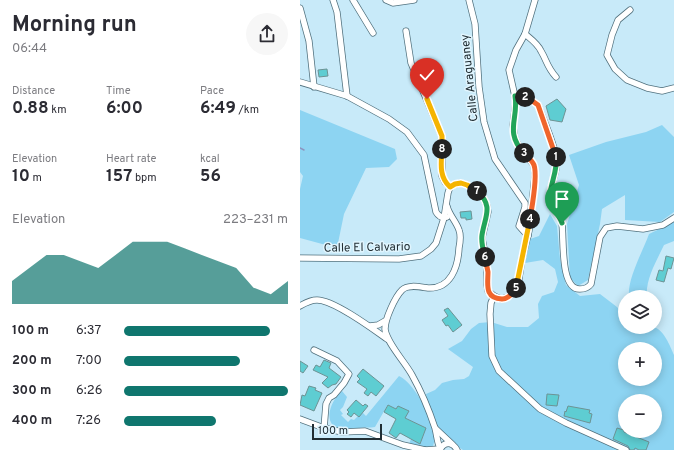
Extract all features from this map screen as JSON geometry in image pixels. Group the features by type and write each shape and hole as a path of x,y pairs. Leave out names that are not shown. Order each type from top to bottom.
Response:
{"street":[{"path":"333,0 337,12 347,96"},
{"path":"353,0 373,33"},
{"path":"386,0 393,3 414,0"},
{"name":"Calle Araguaney","path":"469,0 475,24 479,87 484,122 494,159 525,203 519,226 528,236"},
{"path":"406,31 412,63 442,136 442,176 450,187 458,183 467,185 478,192 485,201 488,212 482,235 482,242 487,264 487,288 491,294 501,299 511,295 516,289 528,236 534,196 535,170 531,161 515,138 513,125 515,96 509,70 516,50 525,34 535,0"},
{"path":"300,8 309,41 314,87"},
{"path":"630,10 618,20 612,35 607,55 615,69 627,80 647,88 662,91 674,88"},
{"path":"525,34 536,43 541,50 549,69 556,77"},
{"path":"300,82 347,96 389,119 407,132 424,155 423,160 436,212 444,218 449,217 452,219"},
{"path":"515,96 531,100 538,105 556,156 557,168 550,196 562,223 562,244 567,278 572,287 578,290 591,284 600,237 606,228 617,226 643,229 663,225 674,218"},
{"name":"Calle El Calvario","path":"300,258 399,260 416,257 427,252 434,246 439,237 450,187"},
{"path":"387,339 385,321 402,290 408,287 437,288 443,285 453,275 457,264 460,239 459,230 452,219 447,204"},
{"path":"494,296 490,303 492,356 499,371 540,409 566,423 626,450"},
{"path":"300,306 311,301 324,301 346,311 387,339 412,375 435,429 440,449"},
{"path":"370,326 378,325 385,321"},
{"path":"314,350 337,361 349,374 344,383 326,404 324,428"},
{"path":"300,419 324,428 342,432 365,430 403,445 425,450 440,449 444,444 456,448"},
{"path":"435,429 456,448"}],"shaded area":[{"path":"300,110 395,149 397,159 389,167 366,168 344,214 337,248 300,238 300,189 303,176 300,172"},
{"path":"662,125 674,137 674,212 660,222 625,220 625,195 602,209 588,280 578,286 570,278 567,224 579,185 569,155 606,142 646,132"},
{"path":"550,214 557,226 560,259 566,285 580,296 600,294 617,307 618,334 662,334 662,333 674,355 674,450 463,450 448,439 438,426 430,411 426,394 435,390 442,383 464,379 469,376 473,367 448,349 462,341 471,329 479,323 491,322 507,327 528,327 539,318 538,304 542,296 554,292 558,282 555,269 543,260 525,263 530,239 539,236"},
{"path":"674,222 674,241 664,245 652,270 647,290 629,290 636,265 649,234"},
{"path":"399,376 412,388 425,407 433,429 433,446 425,447 409,444 411,439 422,437 426,428 405,418 396,409 387,406 375,427 359,428 347,431 333,426 330,421 331,408 333,402 342,391 347,397 343,407 340,410 343,414 341,415 348,422 351,419 354,420 362,412 366,416"}],"building":[{"path":"327,69 328,76 319,77 318,70"},
{"path":"557,99 566,109 562,122 550,120 546,106"},
{"path":"471,211 472,219 466,220 466,218 461,218 460,212"},
{"path":"666,256 674,258 671,269 668,268 664,282 656,280 659,270 663,271"},
{"path":"448,308 462,325 453,332 442,320 448,316 444,310"},
{"path":"324,360 331,363 329,368 341,377 336,384 328,388 322,383 328,377 313,370 316,365 320,367"},
{"path":"300,361 308,366 303,373 300,371"},
{"path":"363,369 384,386 376,396 371,392 368,396 364,393 367,389 357,382 360,379 357,376"},
{"path":"309,386 316,388 315,390 322,393 314,411 300,405 302,395 305,396"},
{"path":"547,394 559,395 557,406 546,405"},
{"path":"356,400 363,406 365,404 368,406 359,417 354,413 351,417 347,414 349,412 347,410"},
{"path":"388,405 396,409 398,406 409,411 405,418 426,428 420,444 400,433 396,438 389,433 396,419 384,412"},
{"path":"568,406 590,410 589,413 592,414 590,423 564,416"},
{"path":"617,428 618,438 639,438 649,442 646,450 639,450 635,448 634,450 630,450 628,446 613,439"}],"waterway":[{"path":"300,148 304,150"}],"route":[{"path":"427,99 442,136 441,170 445,182 450,187 458,183 470,187 482,196 487,206 488,212 482,238 488,274 487,288 491,294 501,299 511,295 516,289 529,231 534,196 534,165 517,144 513,131 516,101 515,96 527,98 538,105 548,132 557,162 557,168 550,196 562,223"}]}
